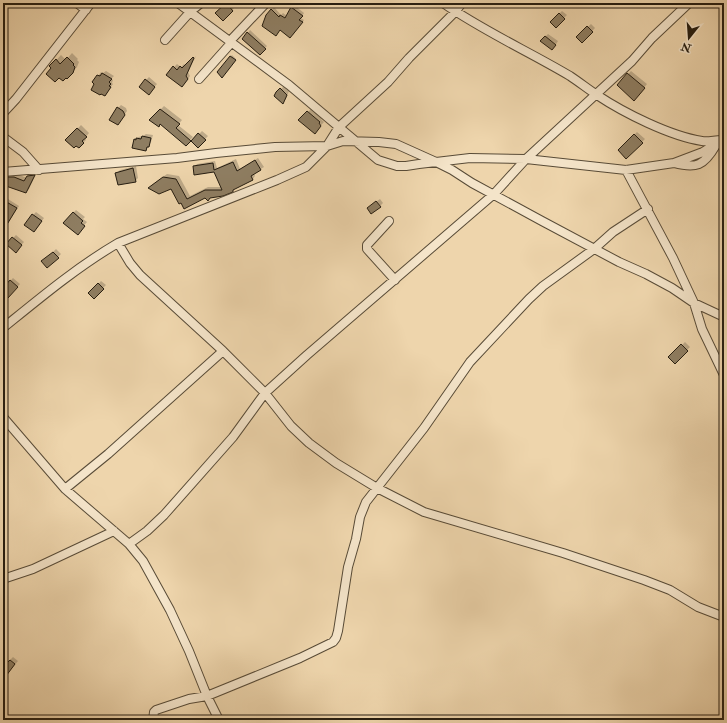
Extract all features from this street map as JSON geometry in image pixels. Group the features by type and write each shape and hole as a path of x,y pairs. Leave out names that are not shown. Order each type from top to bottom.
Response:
{"street":[{"path":"77,3 86,10"},
{"path":"3,113 16,100 91,3"},
{"path":"178,3 191,11 289,85 378,160 385,163 397,166 406,166 470,158 526,159 626,170 674,163 703,152 721,141"},
{"path":"165,40 191,11 201,3"},
{"path":"200,79 231,41 266,3"},
{"path":"443,3 455,12 569,76 622,110 649,124 681,136 704,141 721,141"},
{"path":"3,328 91,259 118,243 283,178 306,167 327,146 339,127 388,82 462,3"},
{"path":"129,544 147,531 164,515 233,437 265,393 494,194 526,159 632,61 652,38 689,3"},
{"path":"3,137 23,152 39,170"},
{"path":"3,172 177,158 275,147 327,146 343,142 356,141 396,144 452,170 472,183 594,249 646,274 672,288 694,303 724,318"},
{"path":"626,170 674,258 694,303 702,329 723,370"},
{"path":"153,720 154,712 156,710 189,699 207,696 300,658 333,642 336,638 348,567 356,539 360,517 366,502 424,428 470,362 529,299 543,286 594,249 613,232 648,209"},
{"path":"389,221 370,241 367,245 367,249 395,280"},
{"path":"118,243 130,263 140,275 223,351 265,393 291,426 309,443 336,463 377,488 424,512 644,580 670,590 698,607 724,617"},
{"path":"65,489 113,449 223,351"},
{"path":"3,417 65,489 129,544 143,561 170,610 190,651 207,696 219,720"},
{"path":"3,579 33,569 114,531"}],"building":[{"path":"226,3 233,11 223,21 215,13"},
{"path":"291,7 303,16 299,20 303,22 290,38 280,30 276,36 262,26 266,15 271,9 279,17 280,15 285,18"},
{"path":"559,13 565,19 556,28 550,22"},
{"path":"587,26 593,32 582,43 576,37"},
{"path":"247,32 266,49 260,55 242,39"},
{"path":"545,36 556,45 552,50 540,41"},
{"path":"230,56 236,60 222,78 217,72"},
{"path":"67,57 74,64 73,65 75,67 73,73 63,81 59,78 55,82 46,74 51,68 49,66 56,59 60,64"},
{"path":"193,57 194,58 186,76 188,79 182,87 166,75 173,66 177,70 180,66 182,68"},
{"path":"102,73 112,79 109,82 111,84 109,86 111,87 105,96 91,90 94,84 92,82 97,75 100,76"},
{"path":"627,73 645,88 634,101 617,85"},
{"path":"145,79 155,87 149,95 139,87"},
{"path":"280,88 287,95 283,104 274,96"},
{"path":"117,107 123,111 125,115 118,125 109,120"},
{"path":"160,109 180,124 176,128 191,141 186,146 160,124 159,127 149,120"},
{"path":"307,111 320,122 319,123 321,126 315,134 298,120"},
{"path":"77,128 87,137 82,141 84,143 79,148 76,146 74,148 65,140"},
{"path":"198,133 206,140 198,148 191,141"},
{"path":"634,134 643,143 626,159 618,150"},
{"path":"142,136 151,138 149,147 147,147 146,151 132,148 134,139 141,139"},
{"path":"255,160 261,170 251,176 253,180 233,190 233,192 223,196 210,198 208,201 205,198 184,209 181,203 179,204 171,189 159,194 148,188 163,177 176,179 187,199 205,190 222,190 214,172 194,175 193,166 213,163 214,170 233,162 237,171"},
{"path":"133,168 136,182 118,185 115,173"},
{"path":"35,175 26,193 3,185 5,177 14,177 24,181 27,176"},
{"path":"3,200 17,208 3,231"},
{"path":"376,201 381,207 371,214 367,208"},
{"path":"73,212 83,221 81,223 85,226 78,235 63,223"},
{"path":"32,214 42,221 34,232 24,225"},
{"path":"12,237 22,245 16,253 6,244"},
{"path":"53,252 59,258 47,268 41,261"},
{"path":"10,280 18,287 8,298 3,293 3,288"},
{"path":"98,283 104,289 94,299 88,293"},
{"path":"681,344 688,351 675,364 668,357"},
{"path":"10,660 15,664 3,680 3,662 6,664"}]}
